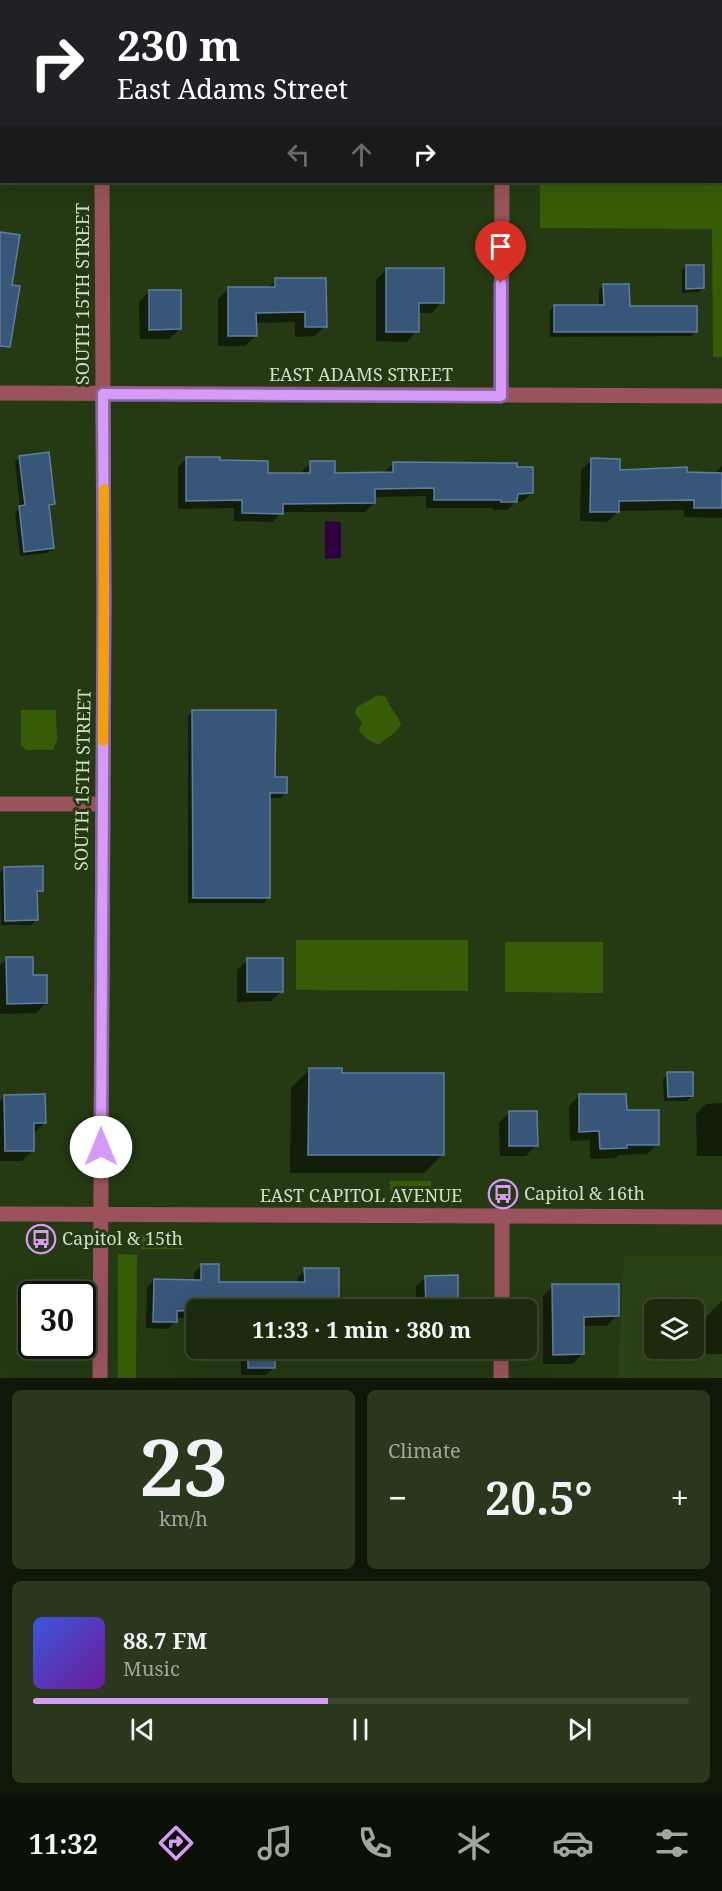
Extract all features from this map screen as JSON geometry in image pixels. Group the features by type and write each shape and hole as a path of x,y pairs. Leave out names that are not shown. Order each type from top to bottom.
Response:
{"street":[{"name":"SOUTH 15TH STREET","path":"100,1378 104,600 102,183"},
{"path":"501,396 502,183"},
{"name":"EAST ADAMS STREET","path":"0,393 722,396"},
{"path":"0,804 102,804"},
{"name":"EAST CAPITOL AVENUE","path":"0,1215 722,1217"},
{"path":"502,1216 502,1299"},
{"path":"501,1359 501,1378"}],"shaded area":[{"path":"540,183 722,183 722,357 713,357 712,229 540,228"},
{"path":"325,521 341,522 341,558 325,559"},
{"path":"378,695 386,697 401,724 379,745 360,733 359,728 362,723 355,713 357,707"},
{"path":"21,710 56,710 57,740 53,750 26,750 21,745"},
{"path":"296,940 468,940 468,991 296,990"},
{"path":"505,942 603,942 603,993 505,992"},
{"path":"390,1181 431,1181 431,1187 427,1196 393,1195 390,1190"},
{"path":"181,1234 185,1249 141,1249 141,1235"},
{"path":"118,1254 137,1255 136,1378 118,1378"},
{"path":"624,1256 722,1256 722,1378 618,1378"}],"building":[{"path":"0,232 20,235 12,285 20,286 10,347 0,346"},
{"path":"686,265 704,265 704,288 686,289"},
{"path":"386,268 444,268 444,303 419,303 419,332 386,332"},
{"path":"275,278 326,278 327,327 305,327 305,312 256,313 257,336 228,336 228,287 275,287"},
{"path":"603,284 629,284 630,306 697,306 697,332 554,332 554,305 604,305"},
{"path":"149,290 181,290 181,329 149,330"},
{"path":"49,452 55,504 49,505 54,548 24,552 19,506 25,505 19,456"},
{"path":"186,457 268,461 268,473 310,473 310,461 335,461 335,473 393,472 393,462 517,463 517,467 533,467 533,493 518,494 517,502 501,502 501,500 434,500 434,488 375,489 375,503 283,504 283,514 242,513 242,500 186,501"},
{"path":"591,458 620,459 620,470 687,467 687,472 722,473 722,508 694,508 694,500 619,501 619,512 590,512"},
{"path":"192,710 276,710 275,777 287,777 287,793 270,793 270,898 193,898"},
{"path":"43,866 43,891 37,891 38,920 5,921 4,867"},
{"path":"6,957 33,957 33,975 47,975 47,1003 7,1004"},
{"path":"247,958 283,958 283,992 247,992"},
{"path":"309,1068 342,1068 342,1073 444,1073 444,1155 308,1155"},
{"path":"667,1072 693,1072 693,1096 668,1097"},
{"path":"45,1094 46,1123 34,1123 34,1151 5,1151 4,1095"},
{"path":"579,1094 626,1094 627,1110 659,1110 659,1145 627,1145 627,1148 600,1149 599,1131 579,1132"},
{"path":"509,1111 537,1111 538,1146 509,1146"},
{"path":"201,1264 219,1264 219,1282 305,1282 304,1268 339,1268 339,1299 186,1299 186,1311 177,1311 177,1322 153,1322 154,1279 201,1280"},
{"path":"458,1275 458,1299 426,1299 425,1276"},
{"path":"552,1284 619,1284 619,1316 584,1317 584,1354 553,1355"},
{"path":"248,1359 275,1359 275,1368 248,1368"}],"slow traffic":[{"path":"103,741 104,489"}],"place":[{"name":"Capitol & 16th","path":"503,1194"},
{"name":"Capitol & 15th","path":"41,1239"}],"route":[{"path":"101,1147 103,394 501,396 501,283"}]}
